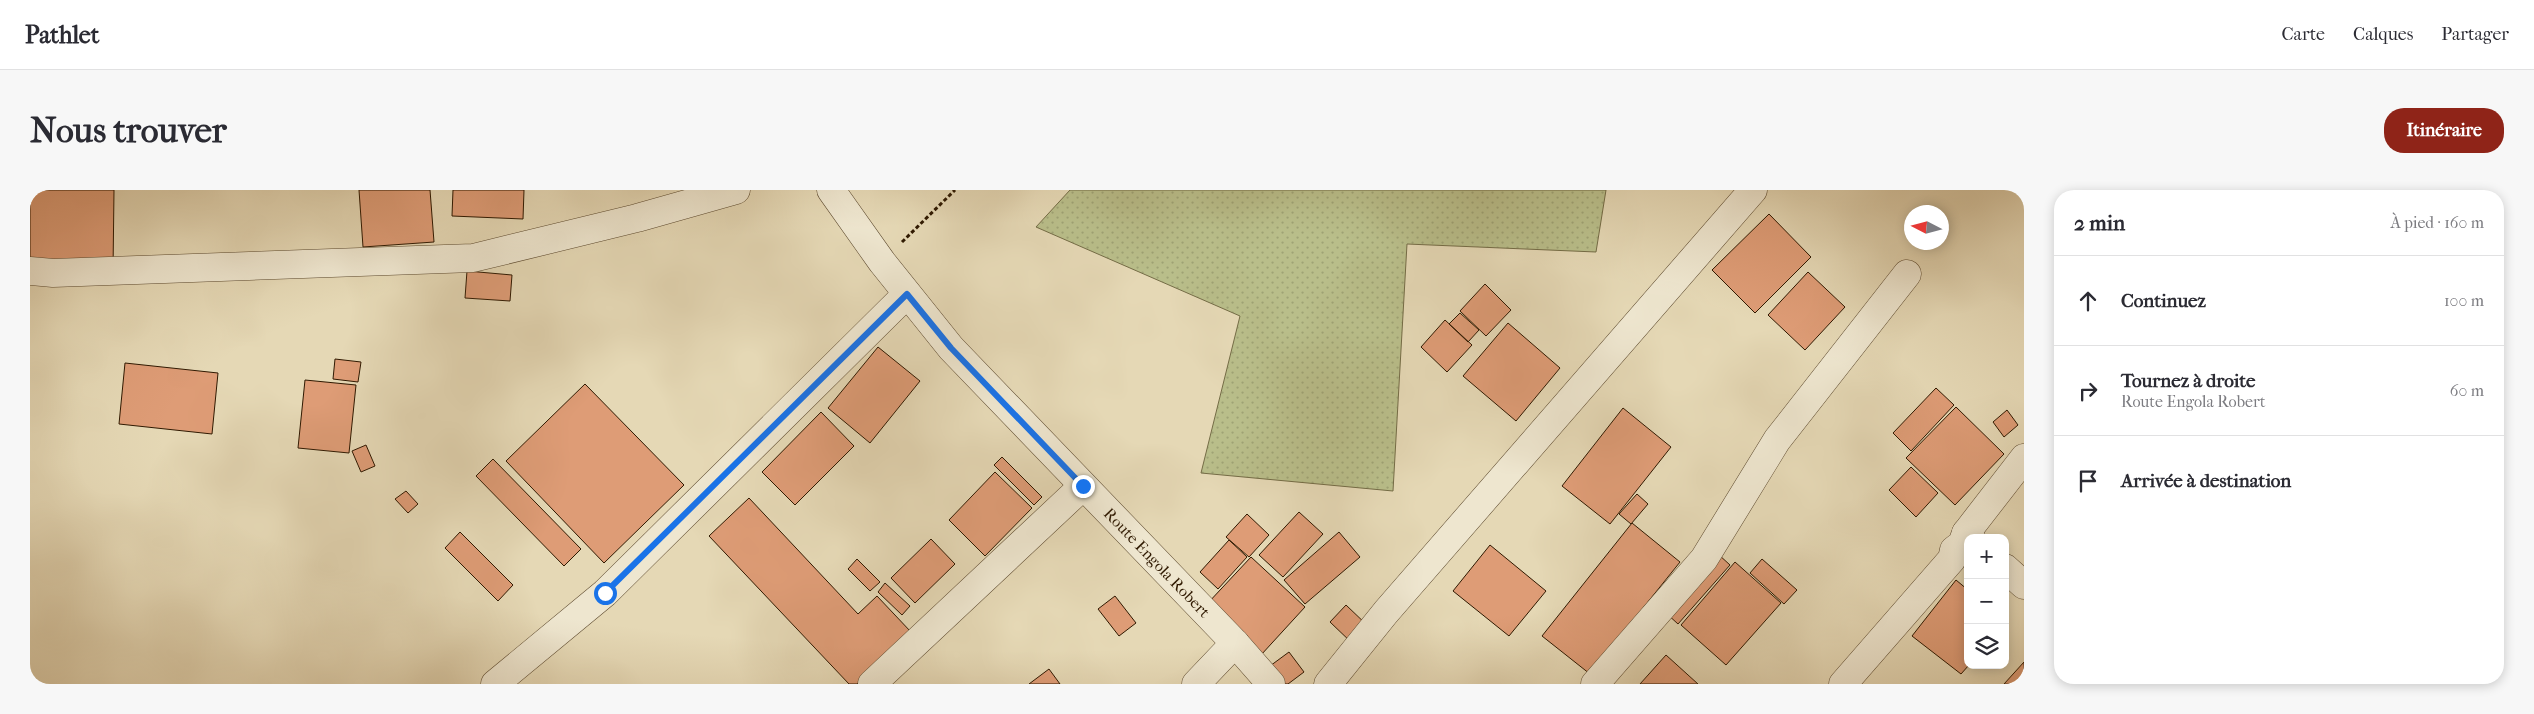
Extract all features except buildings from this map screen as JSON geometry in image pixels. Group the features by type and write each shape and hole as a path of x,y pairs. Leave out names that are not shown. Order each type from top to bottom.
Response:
{"street":[{"path":"30,271 53,273 473,258 637,218 736,190"},
{"name":"Route Engola Robert","path":"831,190 882,262 951,348 1235,643 1271,684"},
{"path":"1328,684 1386,612 1753,190"},
{"path":"1595,684 1704,559 1777,440 1907,274"},
{"path":"495,684 605,593 907,294"},
{"path":"1969,534 2024,458"},
{"path":"872,684 1083,486"},
{"path":"1843,684 1952,560 1954,550 1964,541"},
{"path":"2009,572 2024,585"},
{"path":"1196,684 1235,643"}],"path":[{"path":"882,262 955,190"}],"green space":[{"path":"1070,190 1606,190 1596,252 1407,244 1393,491 1201,473 1240,316 1036,227"}],"route":[{"path":"605,593 907,294 951,348 1083,486"}]}
